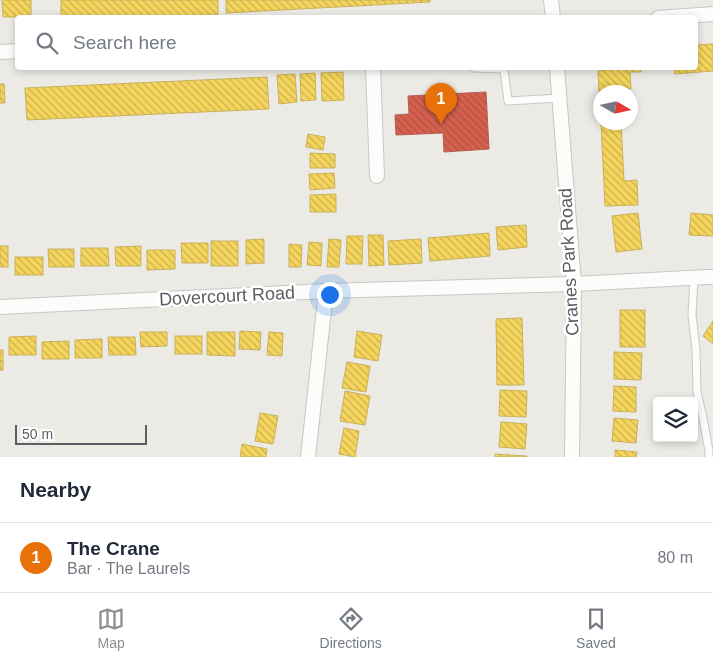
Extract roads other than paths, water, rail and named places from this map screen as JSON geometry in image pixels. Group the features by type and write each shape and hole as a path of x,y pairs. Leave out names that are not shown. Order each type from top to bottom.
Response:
{"street":[{"path":"551,0 553,15"},
{"path":"698,15 713,14"},
{"path":"0,52 15,52"},
{"path":"373,70 377,176"},
{"name":"Cranes Park Road","path":"557,70 574,284 572,457"},
{"name":"Dovercourt Road","path":"0,307 326,291 574,284 713,277"},
{"path":"308,457 326,291"}],"lane":[{"path":"504,70 508,101 559,98"},
{"path":"694,277 692,315 696,349 697,392 709,457"}],"place":[{"name":"The Crane","path":"441,124"}]}
